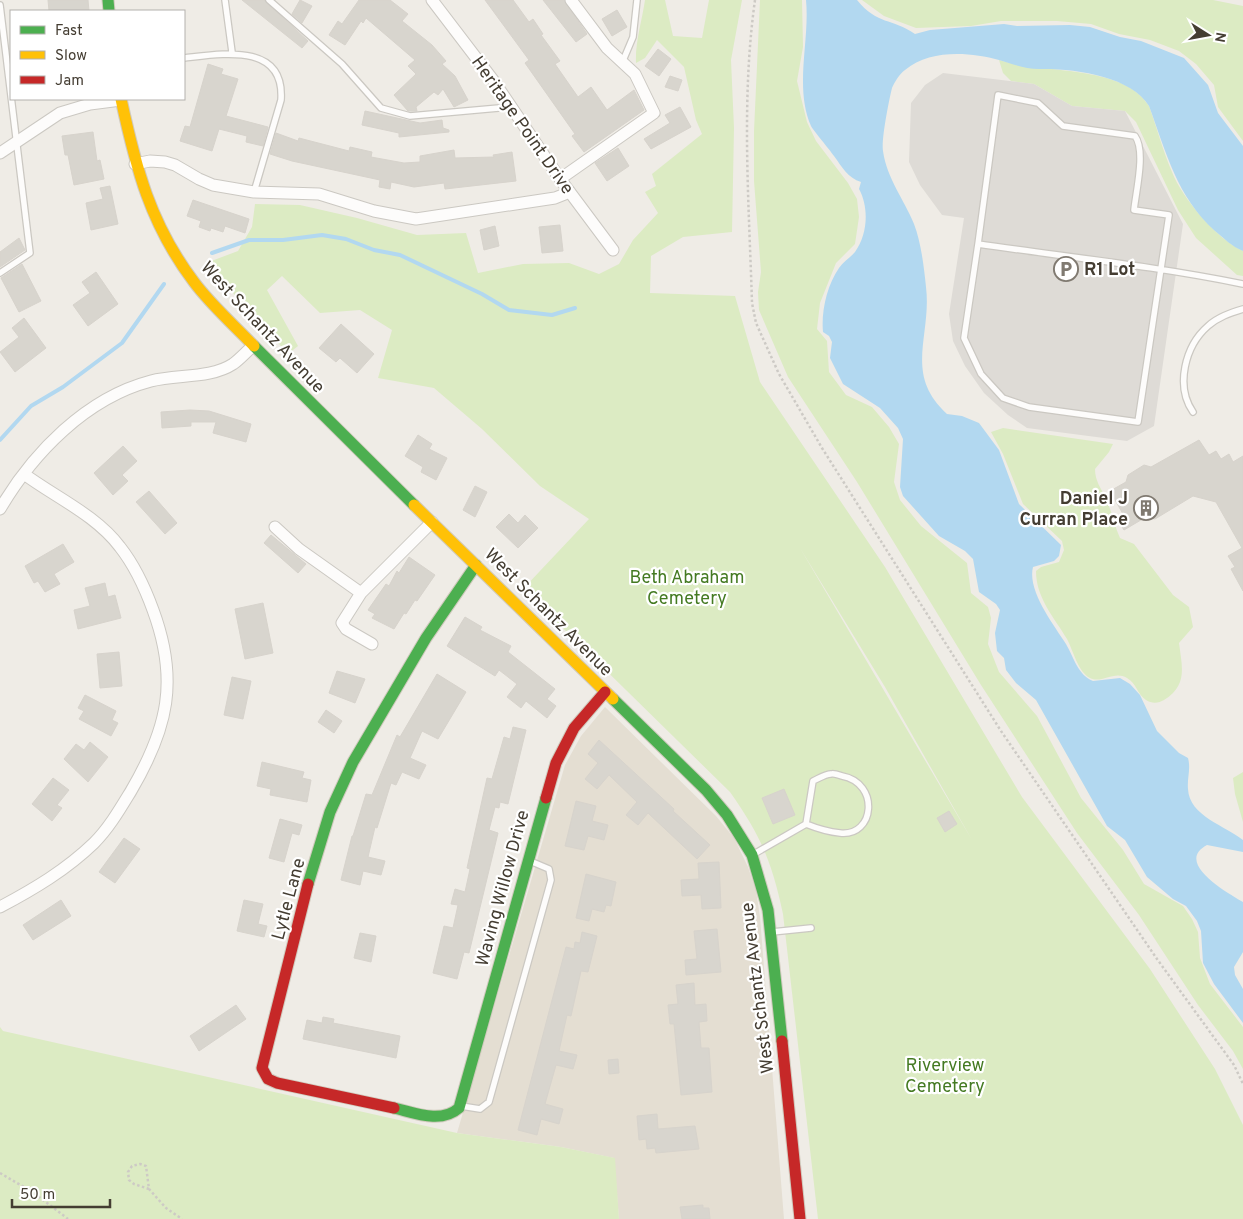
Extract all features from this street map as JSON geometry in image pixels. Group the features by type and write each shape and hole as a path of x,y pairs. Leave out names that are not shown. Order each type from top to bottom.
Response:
{"main road":[{"name":"West Schantz Avenue","path":"121,100 135,164 160,228 194,282 253,346 706,790 727,815 752,855 761,881 770,932 800,1219"},
{"name":"Lytle Lane","path":"460,1106 451,1114 433,1117 278,1083 268,1079 262,1068 308,886 330,812 344,780 437,619 476,565"},
{"name":"Waving Willow Drive","path":"460,1106 556,762 574,728 605,692"}],"street":[{"name":"Heritage Point Drive","path":"432,0 511,106 560,179 613,250"},
{"path":"560,179 654,113 644,88 635,74 607,48 571,0"},
{"path":"0,153 60,113 90,104 121,100"},
{"path":"135,164 150,161 165,162 175,164 199,179 213,185 254,192 319,194 374,211 416,219 555,198 570,192"},
{"path":"0,509 44,448 93,408 123,392 150,381 220,370 233,364 253,346"},
{"path":"0,907 53,877 95,841 114,819 152,750 166,704 168,678 165,652 156,618 133,566 120,546 90,519 24,474"},
{"path":"372,644 346,630 342,623 361,593 432,522"},
{"path":"275,527 299,549 361,593"}],"lane":[{"path":"225,0 232,52"},
{"path":"268,0 342,64 380,108 410,116 511,106"},
{"path":"622,63 633,37 637,0"},
{"path":"0,5 10,97"},
{"path":"185,58 232,52 258,58 273,69 282,85 280,100 254,192"},
{"path":"998,95 1038,102 1063,126 1135,136 1139,142 1140,156 1134,210 1170,215 1138,422 1029,407 1003,398 981,374 964,338 978,244 998,95"},
{"path":"0,273 30,253 10,100"},
{"path":"978,244 1163,270 1243,284"},
{"path":"1192,412 1186,402 1183,388 1184,371 1190,352 1207,327 1223,316 1243,309"},
{"path":"752,855 806,824 842,834 858,829 868,814 870,805 866,790 852,778 830,774 812,781 806,824"},
{"path":"460,1106 480,1109 489,1102 504,1051 551,880 549,869 528,860"},
{"path":"770,932 811,928"}],"path":[{"path":"755,0 749,52 748,136 752,303 756,323 778,374 822,448 1001,731 1157,959 1234,1065 1243,1084"},
{"path":"149,1189 146,1166 140,1164 132,1166 128,1172 129,1180 149,1189 166,1208 182,1219"},
{"path":"0,1173 34,1193 68,1219"}],"shaded area":[{"name":"R1 Lot","path":"943,73 1034,84 1072,106 1125,111 1183,224 1154,426 1127,441 1027,428 1008,415 984,393 965,366 953,341 949,314 964,218 942,215 920,185 909,162 911,103 925,85"},
{"path":"605,707 716,816 734,838 748,867 756,891 760,917 784,1219 619,1219 614,1158 561,1147 457,1133 565,765 581,736"}],"green space":[{"path":"645,0 665,0 673,36 702,38 709,0 742,0 731,60 734,128 732,232 683,237 651,256 650,293 735,296 760,382 885,567 1022,797 1150,969 1215,1069 1243,1125 1243,1219 818,1219 783,914 770,864 764,850 750,822 730,792 523,589 589,519 540,486 482,429 434,388 378,378 392,330 360,310 320,313 282,276 267,290 298,346 288,354 206,263 238,251 252,227 255,204 300,205 357,218 417,235 466,233 478,273 523,264 569,263 599,274 619,264 633,240 658,213 645,192 656,186 652,174 702,134 696,120 684,67 657,40 645,58 636,63","holes":["800,548 885,687 972,840"]},
{"path":"760,0 802,0 803,47 797,81 807,122 816,141 848,183 857,199 859,217 855,244 836,263 820,303 817,329 827,341 829,372 846,395 872,407 889,427 899,444 894,482 900,500 921,526 967,563 971,593 988,607 991,618 988,644 999,672 1037,716 1081,798 1123,850 1144,884 1183,906 1192,919 1198,932 1200,958 1210,984 1243,1027 1243,1069 1233,1051 1198,1005 1139,915 1077,833 981,685 857,482 788,377 759,310 758,292 761,272 754,181 754,131"},
{"path":"862,0 1213,0 1243,6 1243,141 1218,107 1214,85 1196,64 1179,51 1150,40 1119,34 1091,24 1057,21 1001,21 971,26 916,28 884,16"},
{"path":"999,60 1102,77 1121,83 1137,93 1149,106 1169,164 1177,182 1192,206 1223,238 1243,251 1243,276 1237,275 1196,238 1178,210 1136,122 1125,111 1072,106 1034,84 1011,81 1003,73"},
{"path":"1003,428 1113,444 1095,469 1095,473 1120,538 1134,544 1173,595 1189,607 1193,627 1179,643 1182,668 1180,682 1172,694 1164,700 1155,703 1146,700 1130,680 1122,676 1117,675 1099,679 1090,678 1079,666 1067,639 1042,599 1037,581 1036,571 1041,567 1059,562 1064,550 1062,541 1023,504 1003,454 991,432"},
{"path":"1243,772 1243,822 1235,794 1233,778"},
{"path":"0,1027 3,1031 457,1133 561,1147 615,1158 619,1219 0,1219"}],"water":[{"path":"806,0 857,0 871,14 899,25 915,34 930,30 1004,24 1017,26 1070,25 1090,27 1120,37 1141,41 1184,58 1208,85 1218,113 1243,146 1243,251 1232,245 1215,231 1191,204 1167,157 1149,106 1141,96 1129,87 1100,76 1068,70 1029,68 976,55 950,54 926,58 903,71 897,78 891,94 883,138 883,151 888,171 914,224 923,263 927,305 922,354 926,384 934,399 947,414 962,416 979,423 999,450 1019,504 1061,545 1059,556 1054,561 1033,567 1032,576 1043,607 1080,670 1093,681 1120,678 1130,684 1140,695 1157,731 1179,753 1188,758 1188,789 1190,798 1195,806 1201,813 1243,840 1243,852 1207,845 1198,852 1196,860 1200,869 1207,877 1243,902 1243,952 1234,967 1235,975 1243,989 1243,1023 1214,984 1203,963 1201,931 1197,921 1186,906 1173,899 1147,877 1125,840 1107,826 1036,700 1016,683 1006,670 1004,658 997,651 995,633 1000,610 996,604 979,592 973,559 965,551 939,536 903,496 900,487 903,439 898,428 880,408 843,384 830,358 832,342 829,336 823,332 826,299 831,282 839,268 855,252 863,237 866,212 859,189 861,182 849,175 812,128 806,111 803,80 807,16"}],"building":[{"path":"48,0 88,0 89,10 49,10"},
{"path":"242,0 264,0 308,41 302,48"},
{"path":"300,0 312,6 302,23 292,14"},
{"path":"359,0 390,0 408,14 402,21 432,45 446,61 442,64 455,76 468,100 454,107 443,89 438,95 434,92 416,107 417,111 408,111 394,95 416,74 408,66 415,60 366,18 363,23 361,21 345,45 329,35 338,21 342,24"},
{"path":"485,0 513,0 529,22 533,19 543,34 541,35 560,61 555,64 578,97 591,87 607,110 634,90 644,110 584,152 572,136 575,134 525,63 529,60"},
{"path":"543,0 564,0 587,34 576,42"},
{"path":"617,10 627,27 612,36 602,19"},
{"path":"658,49 671,59 659,76 645,66"},
{"path":"208,64 223,69 221,74 238,79 226,116 268,127 263,146 246,142 247,136 219,129 212,151 180,141 185,126 190,127"},
{"path":"670,76 682,80 678,91 665,87"},
{"path":"680,107 691,127 651,149 644,139 670,123 665,115"},
{"path":"365,111 420,123 442,120 443,128 449,130 449,132 399,137 399,133 362,125"},
{"path":"93,132 97,161 100,160 104,179 74,185 68,155 65,155 62,136"},
{"path":"276,133 298,141 299,138 349,151 350,147 372,152 371,157 404,163 420,162 420,156 454,150 455,158 494,157 493,155 512,152 516,181 445,189 444,183 414,187 391,182 390,189 379,187 380,180 292,161 270,154"},
{"path":"618,148 629,166 607,181 595,163"},
{"path":"110,186 118,224 91,230 86,203 103,199 100,188"},
{"path":"193,200 249,219 245,233 225,226 223,232 211,228 210,231 199,227 201,221 187,216"},
{"path":"560,225 563,251 542,253 539,227"},
{"path":"495,226 499,246 484,250 480,230"},
{"path":"19,238 25,250 0,267 0,252"},
{"path":"22,264 41,301 19,312 1,278"},
{"path":"96,272 118,304 88,326 73,305 90,293 82,282"},
{"path":"24,318 46,348 15,372 0,352 19,337 12,328"},
{"path":"341,324 374,354 357,373 340,358 336,362 319,348"},
{"path":"209,411 251,424 246,442 213,433 216,422 191,422 191,426 162,428 161,412"},
{"path":"418,435 432,444 429,449 447,458 436,480 421,472 423,467 405,456"},
{"name":"Daniel J Curran Place","path":"1199,440 1209,455 1216,451 1221,459 1229,454 1233,462 1243,456 1243,591 1231,569 1235,567 1228,556 1242,548 1216,502 1193,496 1155,519 1146,517 1124,530 1116,517 1123,514 1110,491 1126,482 1128,475 1144,465 1151,467"},
{"path":"123,446 137,461 122,475 128,481 113,495 94,473"},
{"path":"475,486 487,492 475,517 463,510"},
{"path":"149,491 177,523 165,534 136,502"},
{"path":"509,514 518,523 525,515 538,528 518,548 496,527"},
{"path":"271,535 306,564 298,573 264,543"},
{"path":"63,544 74,562 54,574 60,584 45,592 38,581 34,583 25,566"},
{"path":"409,557 435,575 417,601 415,600 406,614 404,613 394,629 372,618 375,614 368,610 386,584 389,586 397,571 399,573"},
{"path":"105,583 108,597 115,595 121,618 78,629 74,610 90,606 85,588"},
{"path":"263,603 273,653 245,659 235,609"},
{"path":"465,617 482,627 480,630 511,646 508,652 555,689 547,699 556,706 547,718 526,701 521,708 507,697 517,684 499,670 495,676 447,646"},
{"path":"119,652 122,686 100,688 97,654"},
{"path":"337,671 365,679 355,703 329,693"},
{"path":"437,674 466,692 438,739 422,731 410,758 426,765 419,779 402,772 396,785 391,783 377,828 375,827 368,857 385,861 381,875 363,871 360,885 341,880 352,836 366,794 372,795 397,735 400,737"},
{"path":"232,677 251,681 243,719 224,715"},
{"path":"85,695 116,711 112,720 118,723 111,736 79,719 84,711 78,708"},
{"path":"326,710 342,721 334,733 318,722"},
{"path":"513,727 526,730 508,804 500,802 499,808 495,807 489,830 498,833 469,953 464,952 457,979 433,973 444,926 453,928 458,905 451,904 455,889 465,892 470,869 467,868 487,778 492,779 504,737 510,739"},
{"path":"599,740 710,845 697,859 648,813 638,825 626,815 637,802 609,775 597,789 585,779 598,763 588,754"},
{"path":"90,742 108,757 88,782 64,759 76,744 84,750"},
{"path":"262,762 304,772 302,778 311,780 307,802 270,795 271,789 257,786"},
{"path":"53,778 69,790 57,805 62,808 52,821 32,804"},
{"path":"784,789 795,815 773,824 762,798"},
{"path":"576,801 596,806 592,821 608,825 604,840 588,836 584,850 565,846"},
{"path":"949,811 957,824 945,832 937,818"},
{"path":"280,819 302,825 299,835 292,833 284,862 269,858"},
{"path":"124,838 140,849 115,883 99,872"},
{"path":"719,862 721,908 702,909 701,895 682,896 681,880 699,879 698,863"},
{"path":"586,874 616,882 611,906 606,905 604,912 592,909 589,921 576,918"},
{"path":"61,900 71,916 33,940 23,925"},
{"path":"244,900 263,904 258,924 267,926 264,937 237,931"},
{"path":"717,929 721,972 686,975 685,960 697,959 694,931"},
{"path":"582,932 597,936 588,972 581,971 571,1016 567,1015 559,1051 577,1055 573,1069 556,1065 545,1104 563,1109 559,1124 541,1119 537,1135 518,1130 566,947 574,949 575,942 580,943"},
{"path":"360,933 376,936 371,962 354,958"},
{"path":"694,983 695,1005 706,1004 707,1021 699,1022 701,1048 709,1048 712,1092 681,1095 674,1024 670,1024 668,1005 678,1004 676,985"},
{"path":"236,1005 246,1019 199,1051 190,1036"},
{"path":"323,1017 334,1019 333,1023 400,1036 396,1058 303,1039 307,1020 322,1023"},
{"path":"618,1059 619,1073 609,1074 608,1060"},
{"path":"657,1114 658,1129 695,1126 699,1149 656,1153 655,1148 647,1149 646,1139 639,1140 637,1116"},
{"path":"703,1205 703,1208 709,1208 710,1219 682,1219 680,1207"}],"waterway":[{"path":"212,253 249,240 283,240 322,235 346,239 374,250 400,255 482,294 509,310 552,315 575,308"},
{"path":"0,440 31,406 63,387 122,343 164,284"}],"traffic: fast":[{"path":"108,0 109,10"},
{"path":"254,346 414,505"},
{"path":"308,884 330,812 353,762 426,638 476,565"},
{"path":"613,699 706,790 727,815 752,855 768,910 782,1041"},
{"path":"394,1108 428,1116 452,1113 459,1108 546,798"}],"traffic: slow":[{"path":"121,100 139,172 166,239 194,282 215,307 254,346"},
{"path":"414,505 613,699"}],"traffic: jam":[{"path":"546,798 556,763 574,728 605,692"},
{"path":"308,884 262,1068 268,1079 277,1083 394,1108"},
{"path":"782,1041 800,1219"}],"place":[{"name":"R1 Lot","path":"1066,269"},
{"name":"Daniel J Curran Place","path":"1146,508"}],"park label":[{"name":"Beth Abraham Cemetery","path":"687,587"},
{"name":"Riverview Cemetery","path":"945,1075"}]}
